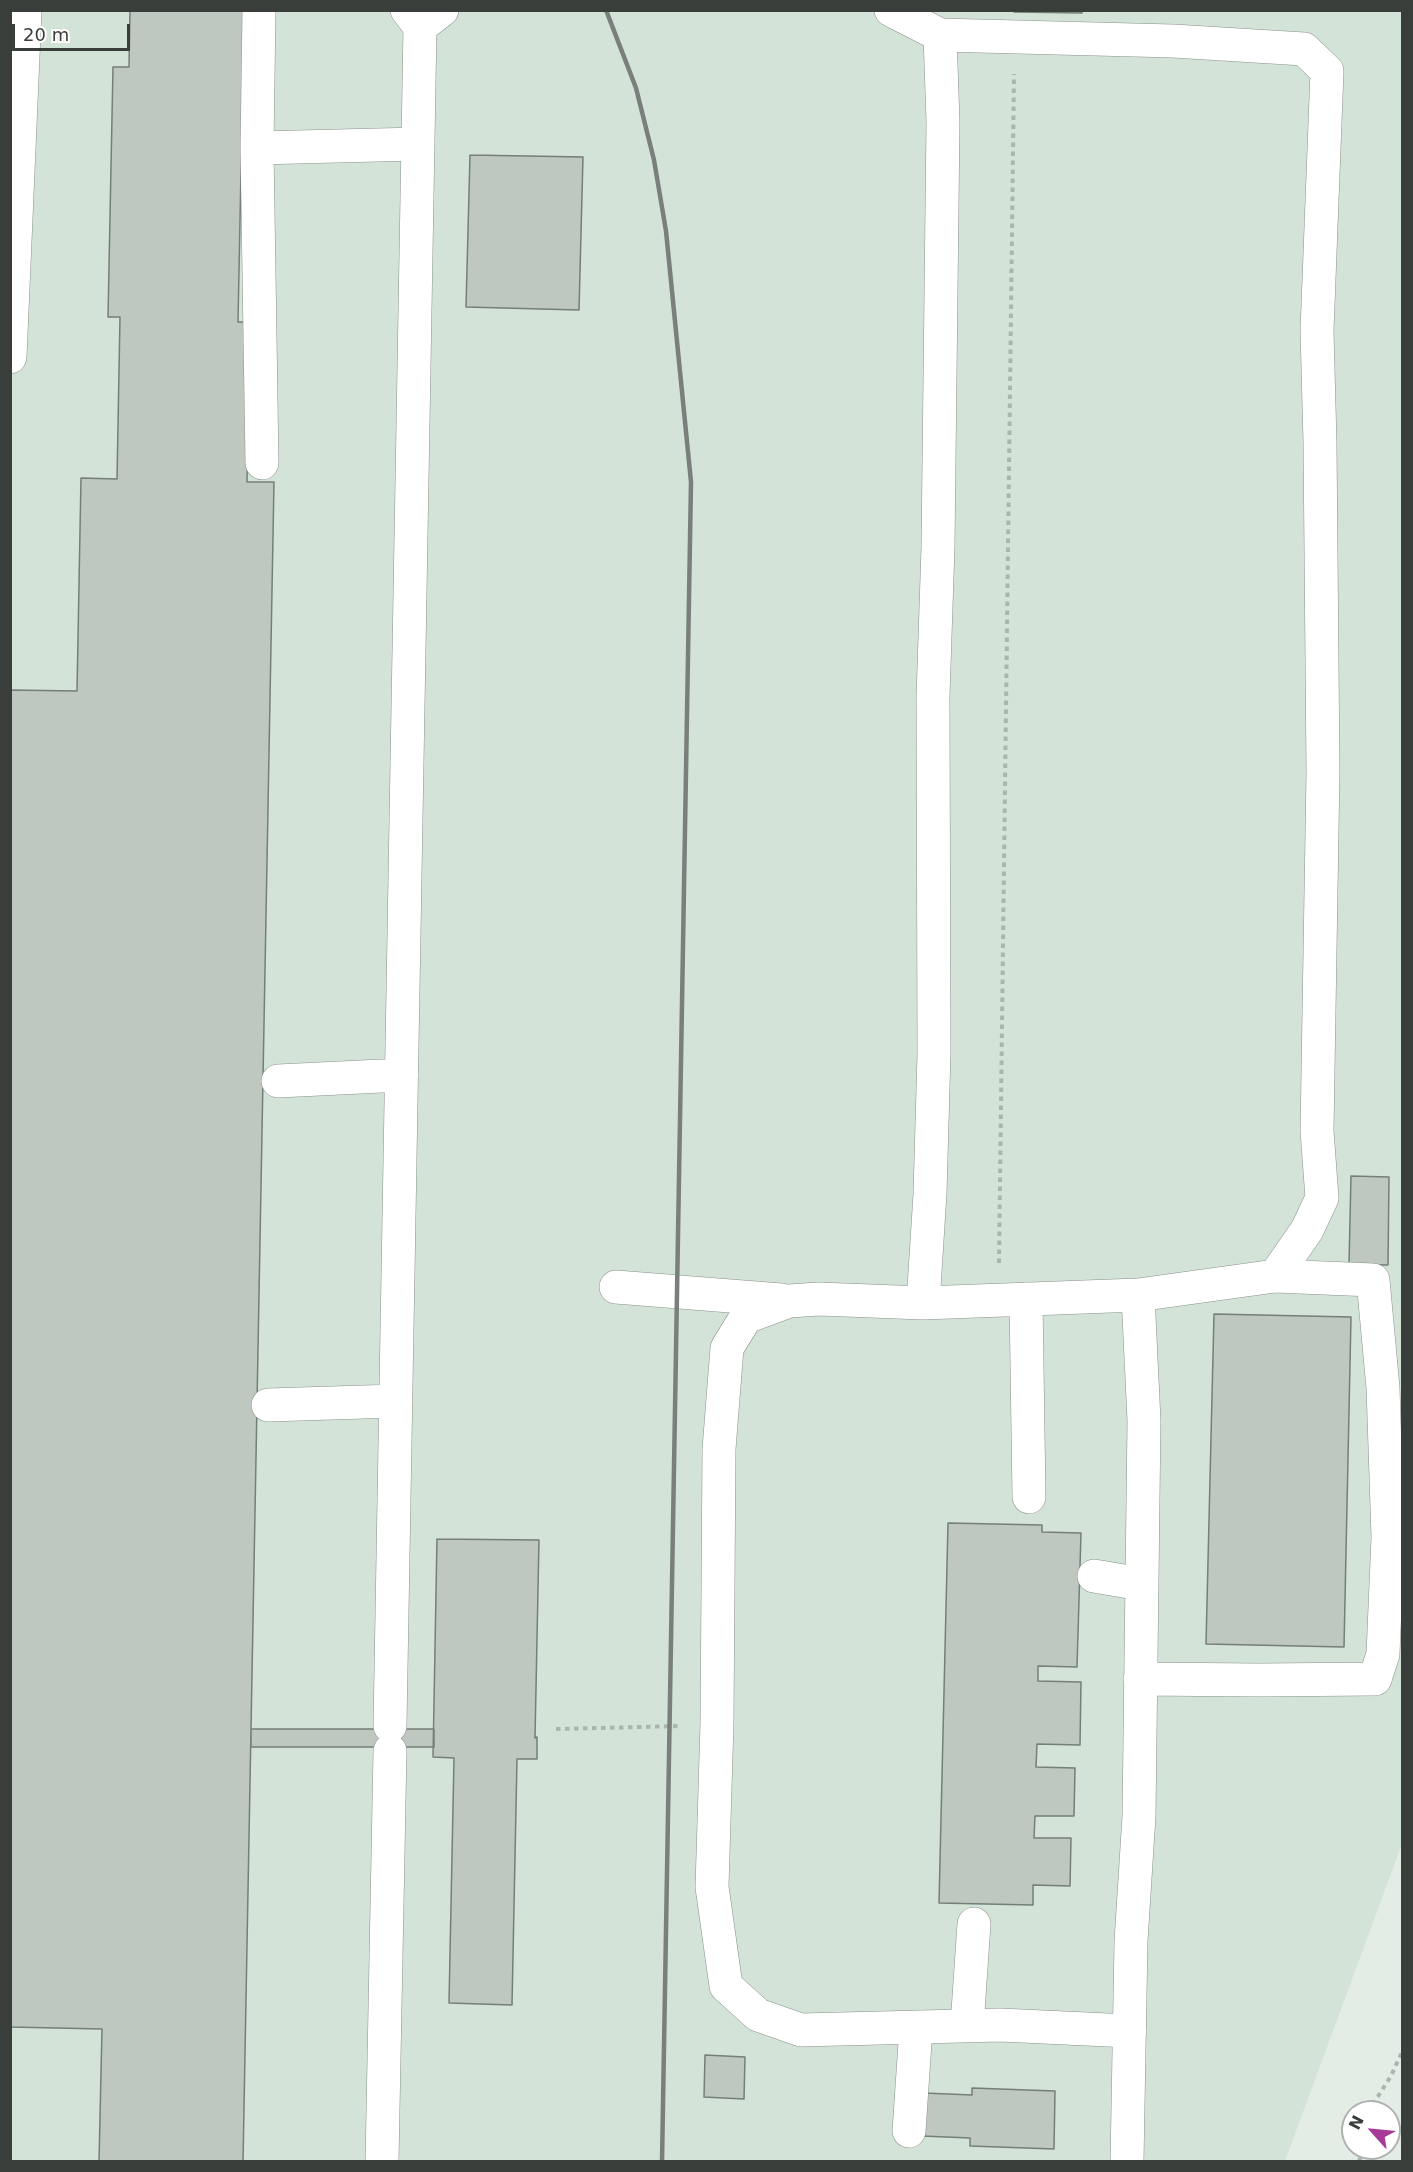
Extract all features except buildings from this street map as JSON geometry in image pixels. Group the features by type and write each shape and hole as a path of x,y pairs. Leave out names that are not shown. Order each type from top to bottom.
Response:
{"lane":[{"path":"10,357 25,10"},
{"path":"260,10 256,148 262,463"},
{"path":"891,10 940,35 1173,41 1304,49 1327,71 1317,331 1323,761 1317,1131 1322,1198 1307,1230 1275,1275"},
{"path":"382,2162 418,144 423,16"},
{"path":"922,1303 930,1194 934,1053 933,697 938,547 943,122 940,35"},
{"path":"256,148 418,144"},
{"path":"278,1081 402,1075"},
{"path":"616,1287 789,1301 819,1299 922,1303 1158,1294 1219,1282 1275,1275 1373,1280 1383,1388 1388,1537 1383,1654 1375,1679 1140,1678"},
{"path":"1127,2162 1131,1941 1139,1816 1144,1421 1138,1295"},
{"path":"1012,1300 1029,1497"},
{"path":"789,1301 746,1317 728,1348 719,1449 717,1723 712,1887 726,1986 758,2015 801,2030 1000,2025 1130,2031"},
{"path":"268,1405 396,1401"},
{"path":"1094,1576 1141,1584"},
{"path":"968,2026 974,1924"},
{"path":"909,2131 916,2028"}],"path":[{"path":"1012,1300 1015,37"},
{"path":"556,1729 670,1728 717,1723"},
{"path":"1376,2100 1391,2076 1402,2052"}],"shaded area":[{"path":"11,11 1402,11 1402,1844 1285,2161 11,2162"}],"railway":[{"path":"606,10 636,88 654,160 666,231 691,482 662,2162"}]}
